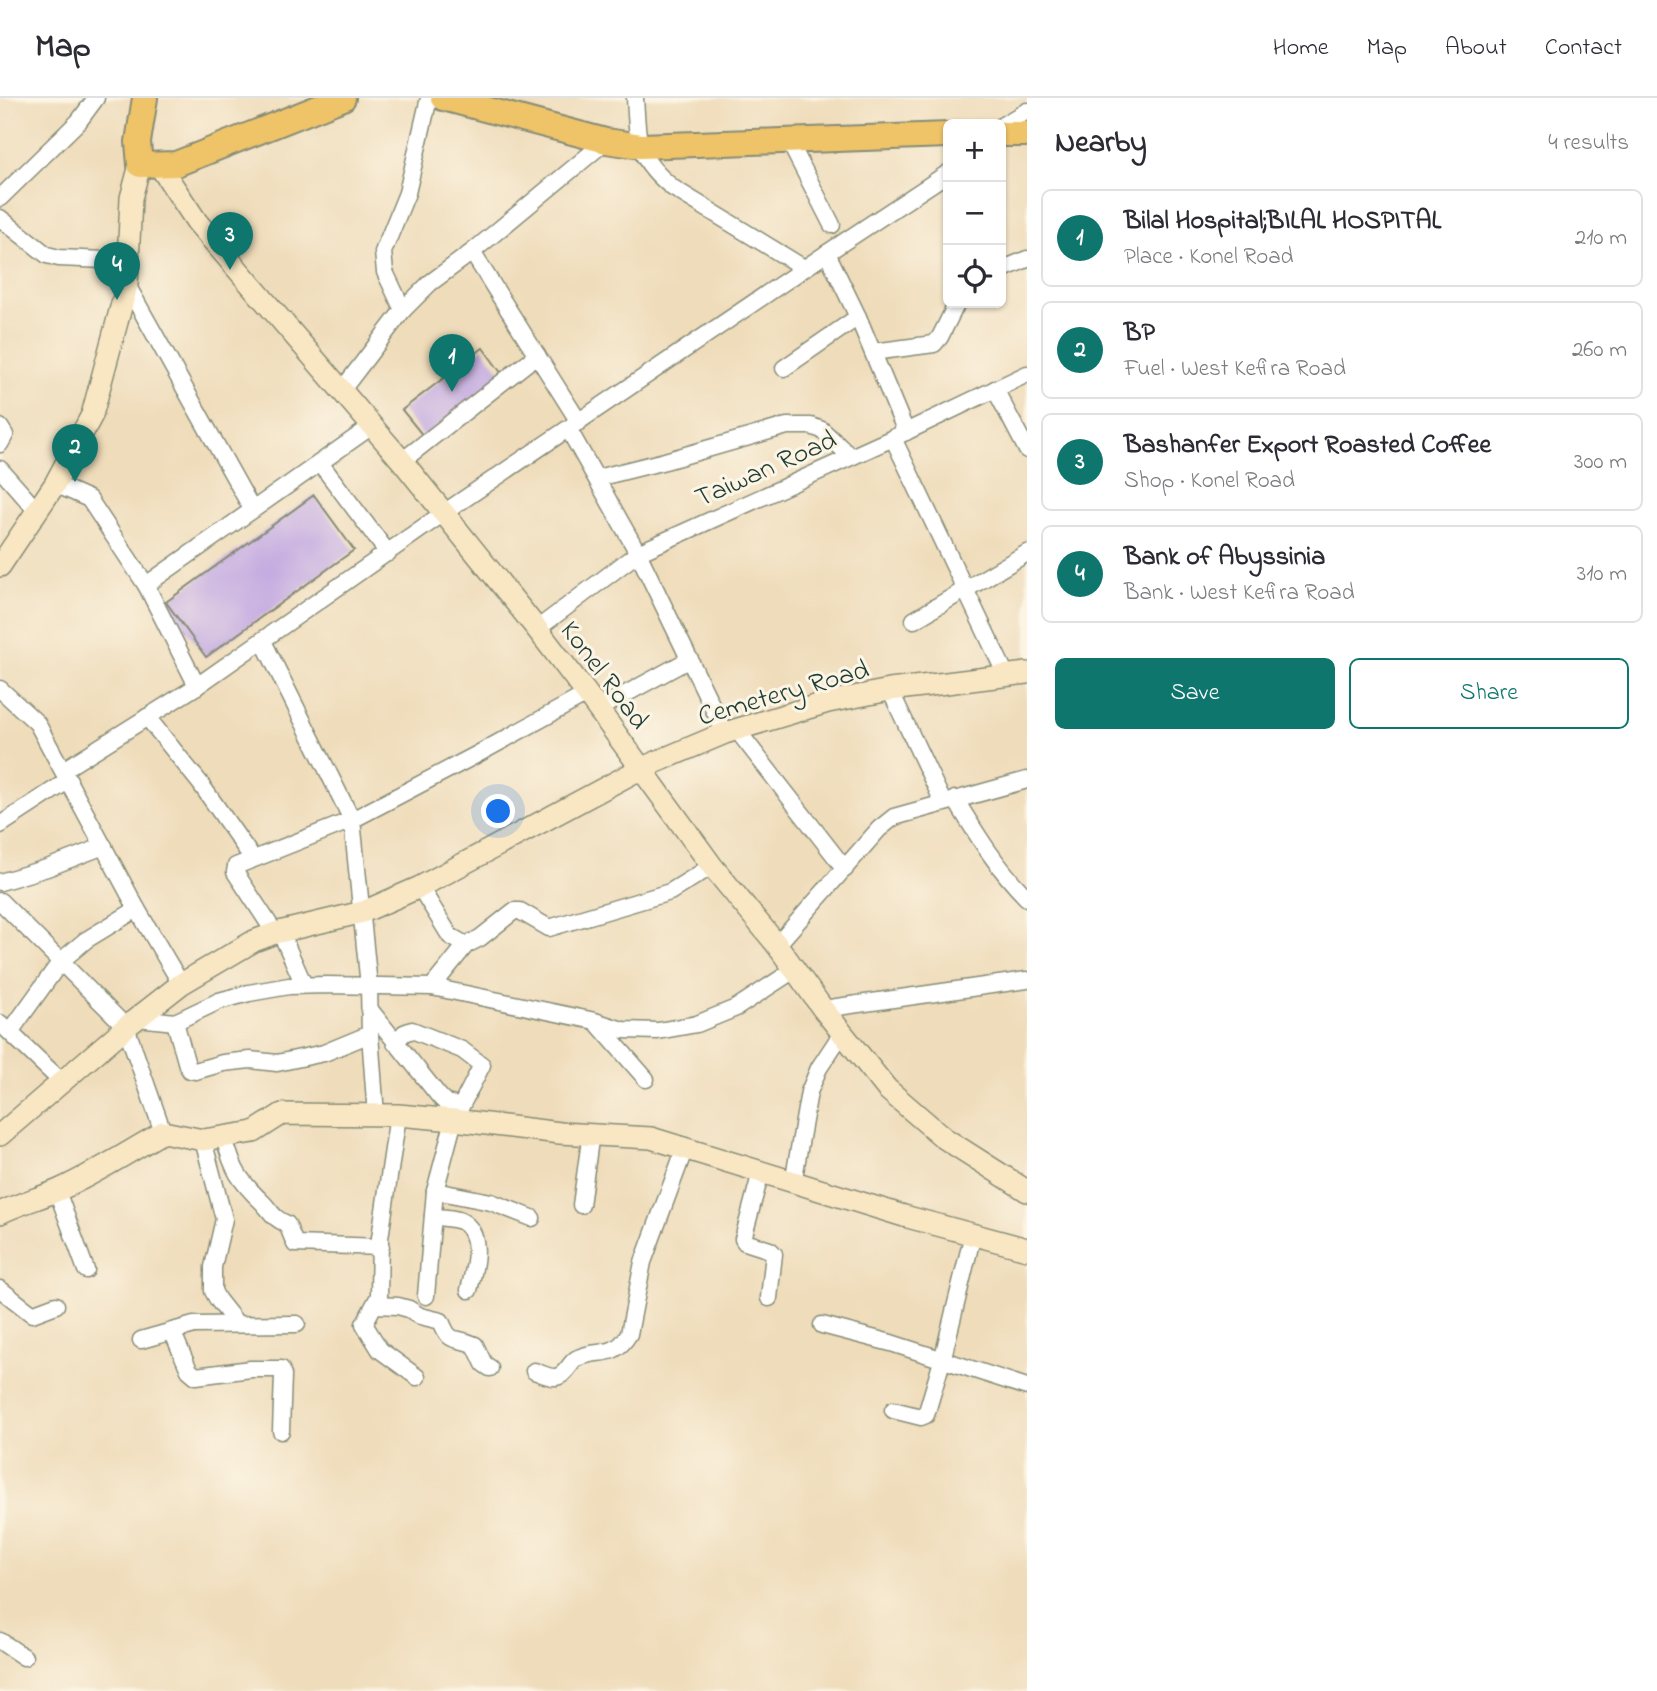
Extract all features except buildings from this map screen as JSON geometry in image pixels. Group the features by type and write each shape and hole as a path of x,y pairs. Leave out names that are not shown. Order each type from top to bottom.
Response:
{"main road":[{"path":"145,98 138,142 150,165"},
{"path":"150,165 176,164 343,98"},
{"path":"445,99 606,141 639,146 943,135"},
{"path":"0,566 55,484 92,415 127,285 131,198 150,165"},
{"name":"Konel Road","path":"150,165 445,512 593,701 712,866 887,1088 934,1130 1027,1191"},
{"name":"Cemetery Road","path":"0,1135 181,984 254,941 278,932 363,912 420,887 642,768 731,731 828,702 890,690 1022,675"},
{"path":"0,1213 85,1178 163,1132 214,1139 254,1132 282,1114 376,1116 457,1113 560,1133 650,1138 904,1216 1027,1249"}],"street":[{"path":"0,198 79,121 96,98"},
{"path":"635,98 639,146 655,173 673,188 804,268"},
{"path":"403,310 385,272 383,252 445,99"},
{"path":"1009,134 1027,111"},
{"path":"342,390 403,310 430,283 606,141"},
{"path":"789,141 832,225"},
{"path":"0,825 147,717 197,687 445,512 943,176"},
{"path":"0,218 47,255 59,258 128,261"},
{"path":"472,251 537,355 690,659 731,731 845,869"},
{"path":"827,253 873,352 900,435 966,590 1022,675"},
{"path":"1006,268 1027,259"},
{"path":"127,285 252,509"},
{"path":"873,352 934,344 954,308"},
{"path":"784,369 858,317"},
{"path":"402,461 537,355"},
{"name":"Taiwan Road","path":"537,629 638,553 900,435 1027,374"},
{"path":"995,389 1027,450"},
{"path":"146,585 372,426"},
{"path":"597,478 787,426 811,426 822,430 850,456"},
{"path":"0,427 5,435 0,444"},
{"path":"320,463 388,553"},
{"path":"0,469 37,511"},
{"path":"55,484 89,499 146,585 197,687"},
{"path":"914,620 1027,553"},
{"path":"263,641 352,820 363,912 376,1116"},
{"path":"304,985 278,932 234,870 239,864 352,820 474,756 690,659"},
{"path":"0,689 37,723 137,909 181,984"},
{"path":"890,690 949,800 1005,875 1027,898"},
{"path":"147,717 200,783 253,859"},
{"path":"777,946 879,829 894,817 1027,780"},
{"path":"0,882 47,868 104,846"},
{"path":"432,987 466,945 480,938 514,911 520,911 549,928 670,892 712,866"},
{"path":"420,887 450,936 466,945"},
{"path":"0,901 61,961 132,1023 163,1132"},
{"path":"62,1082 5,1028 61,961 86,940 137,909"},
{"path":"132,1023 175,1022 219,1002 249,993 304,985 432,987 595,1021 623,1030 658,1031 696,1024 736,1008 794,970"},
{"path":"823,1009 1027,980"},
{"path":"371,1011 439,1096 457,1113"},
{"path":"595,1021 646,1079"},
{"path":"175,1022 187,1065 190,1070 195,1071 237,1061 277,1063 324,1053 370,1034"},
{"path":"395,1043 404,1032 412,1031 462,1050 480,1062 481,1068 457,1113 435,1191 426,1296"},
{"path":"793,1183 809,1093 819,1068 842,1033"},
{"path":"398,1115 381,1247 379,1296 363,1324 380,1350 417,1377"},
{"path":"581,1205 591,1133"},
{"path":"214,1139 242,1182 277,1221 287,1224 295,1244 381,1247"},
{"path":"214,1139 224,1219 213,1267 213,1291 237,1324"},
{"path":"534,1371 555,1377 561,1375 577,1359 613,1350 624,1343 629,1335 643,1262 685,1148"},
{"path":"761,1172 743,1239 744,1242 770,1250 774,1254 769,1298"},
{"path":"57,1191 86,1270"},
{"path":"435,1191 491,1202 532,1218"},
{"path":"433,1216 461,1221 469,1229 477,1259 469,1290"},
{"path":"893,1410 925,1417 943,1361 973,1234"},
{"path":"0,1289 32,1314 56,1305"},
{"path":"375,1305 398,1306 420,1316 441,1321 446,1335 472,1343 484,1364 491,1368"},
{"path":"141,1340 194,1325 297,1324"},
{"path":"822,1325 1027,1387"},
{"path":"172,1331 189,1370 196,1376 251,1369 281,1369 281,1431"},
{"path":"0,1641 24,1657"}],"place":[{"name":"Bashanfer Export Roasted Coffee","path":"230,270"},
{"name":"Bank of Abyssinia","path":"117,300"},
{"name":"Bilal Hospital;BILAL HOSPITAL","path":"452,392"},
{"name":"BP","path":"75,482"}]}
